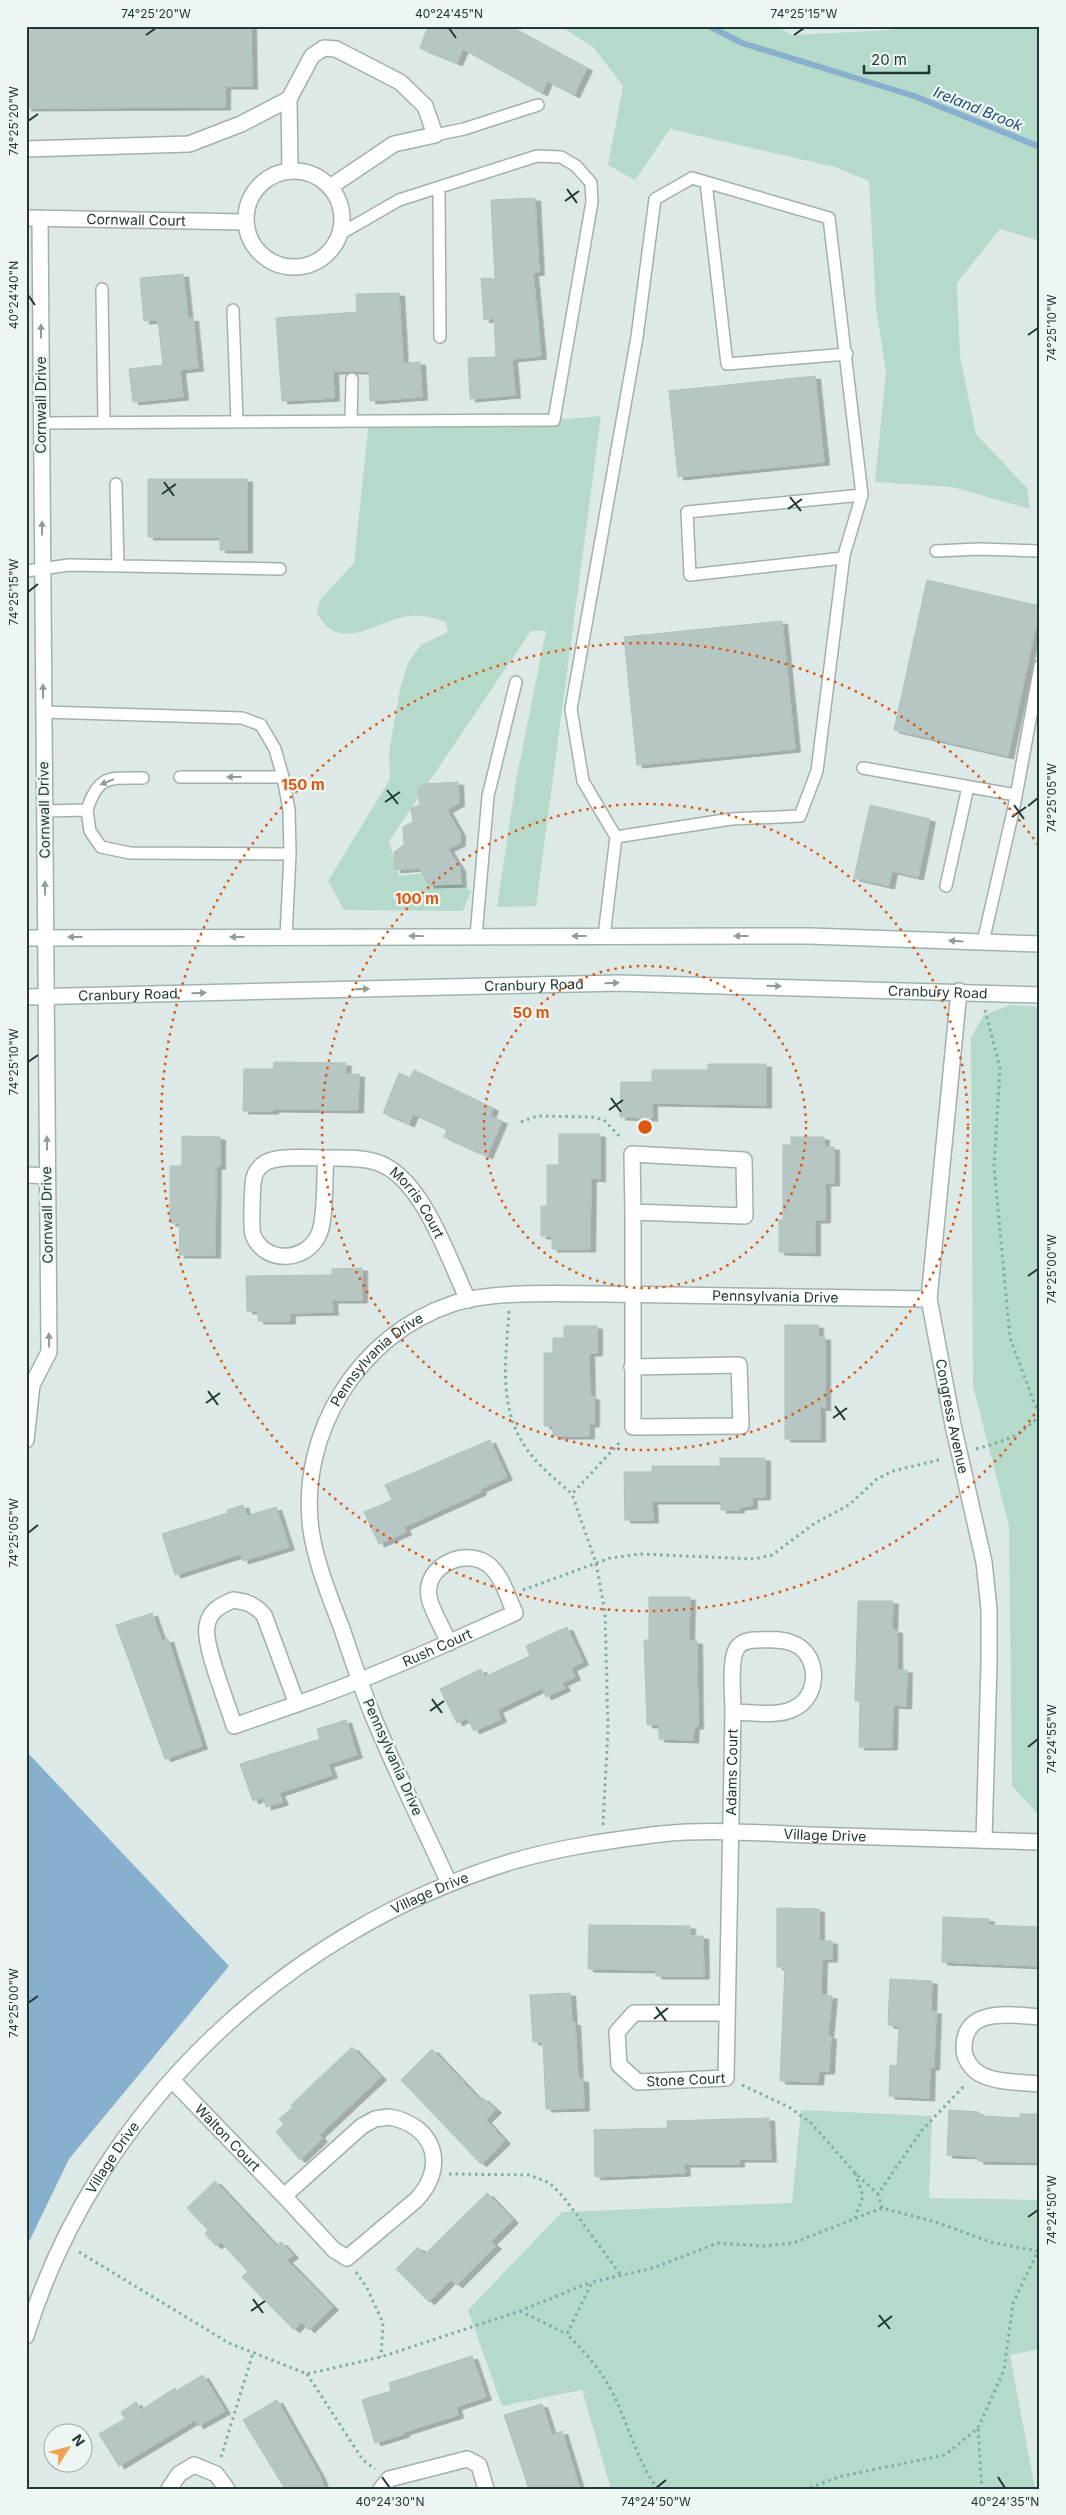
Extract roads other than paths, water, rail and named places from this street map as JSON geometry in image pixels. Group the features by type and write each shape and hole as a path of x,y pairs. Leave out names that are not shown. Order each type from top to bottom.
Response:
{"street":[{"path":"290,171 289,99 312,56 324,48 336,50 400,82 425,106 435,135 394,144 330,187"},
{"path":"26,149 189,144 241,124 289,99"},
{"path":"290,171 305,172 319,177 330,187 339,201 343,217 340,234 333,248 321,260 305,266 289,267 273,262 259,253 250,239 246,222 247,207 253,193 263,182 275,174 290,171"},
{"name":"Cornwall Court","path":"33,218 246,222"},
{"name":"Cornwall Drive","path":"28,1381 49,1352 41,423 33,218"},
{"path":"26,938 809,936 1040,944"},
{"name":"Cranbury Road","path":"26,996 620,983 958,997 1040,995"},
{"name":"Congress Avenue","path":"958,997 930,1299 959,1454 984,1562 989,1609 984,1840"},
{"path":"632,1367 739,1365 741,1426 634,1427 632,1367 632,1154 744,1160 745,1216 633,1212"},
{"path":"326,1158 319,1235 310,1248 298,1255 283,1257 273,1254 260,1246 253,1234 254,1177 258,1168 266,1162 278,1159 326,1158"},
{"name":"Morris Court","path":"326,1158 351,1158 376,1162 406,1180 421,1201 468,1300"},
{"path":"26,1175 47,1176"},
{"name":"Pennsylvania Drive","path":"449,1884 373,1716 325,1584 314,1543 309,1507 310,1485 319,1441 333,1408 348,1382 376,1349 412,1323 431,1312 468,1300 510,1296 632,1294 930,1299"},
{"path":"26,1440 28,1381"},
{"name":"Rush Court","path":"297,1704 264,1615 255,1605 246,1602 233,1600 221,1605 211,1614 206,1626 208,1642 234,1726 297,1704 360,1682 515,1613 498,1575 490,1565 479,1559 462,1558 445,1563 431,1581 428,1597 449,1642"},
{"path":"778,1640 792,1643 805,1651 813,1664 814,1679 812,1690 806,1700 794,1709 779,1713 733,1712 733,1658 736,1649 744,1642 778,1640"},
{"name":"Adams Court","path":"730,1833 733,1712"},
{"name":"Village Drive","path":"26,2336 63,2242 100,2175 143,2113 193,2055 248,2003 310,1957 374,1918 449,1884 515,1860 602,1842 665,1834 730,1833 1040,1842"},
{"name":"Stone Court","path":"727,2013 634,2012 617,2032 619,2065 638,2082 726,2078 730,1833"},
{"path":"1040,2017 996,2014 983,2017 972,2025 966,2036 964,2050 968,2062 977,2072 989,2078 1040,2084"},
{"name":"Walton Court","path":"172,2080 334,2250 347,2258 416,2200 425,2190 432,2178 434,2164 432,2149 426,2136 416,2126 403,2120 389,2117 375,2119 362,2126 284,2196"},
{"path":"385,2484 467,2459 479,2465 486,2489"},
{"path":"168,2489 179,2474 194,2465 216,2474 227,2489"}],"lane":[{"path":"435,135 464,130 538,104"},
{"path":"41,423 554,420 592,202 591,183 576,166 561,157 537,156 399,200 340,234"},
{"path":"604,936 616,836 583,781 571,709 637,337 655,199 692,178 829,218 847,354 862,495 844,558 816,771 800,816 731,819 616,836"},
{"path":"706,182 726,364 847,354"},
{"path":"438,189 440,337"},
{"path":"102,289 104,422"},
{"path":"232,310 236,422"},
{"path":"351,420 352,379"},
{"path":"116,484 118,566"},
{"path":"844,558 690,575 687,512 862,495"},
{"path":"936,551 979,549 1040,551"},
{"path":"26,571 69,565 280,569"},
{"path":"983,942 1016,795 1040,666"},
{"path":"476,936 488,796 516,682"},
{"path":"43,712 242,718 261,725 275,748 289,810 290,854 286,936"},
{"path":"863,768 1016,795"},
{"path":"180,777 283,777"},
{"path":"142,778 117,778 100,783 93,791 87,810 90,831 101,847 130,853 290,854"},
{"path":"946,886 968,786"},
{"path":"44,811 87,810"}],"water":[{"path":"26,1751 229,1966 69,2159 26,2248"}],"waterway":[{"name":"Ireland Brook","path":"709,26 742,43 914,96 1040,147"}]}
